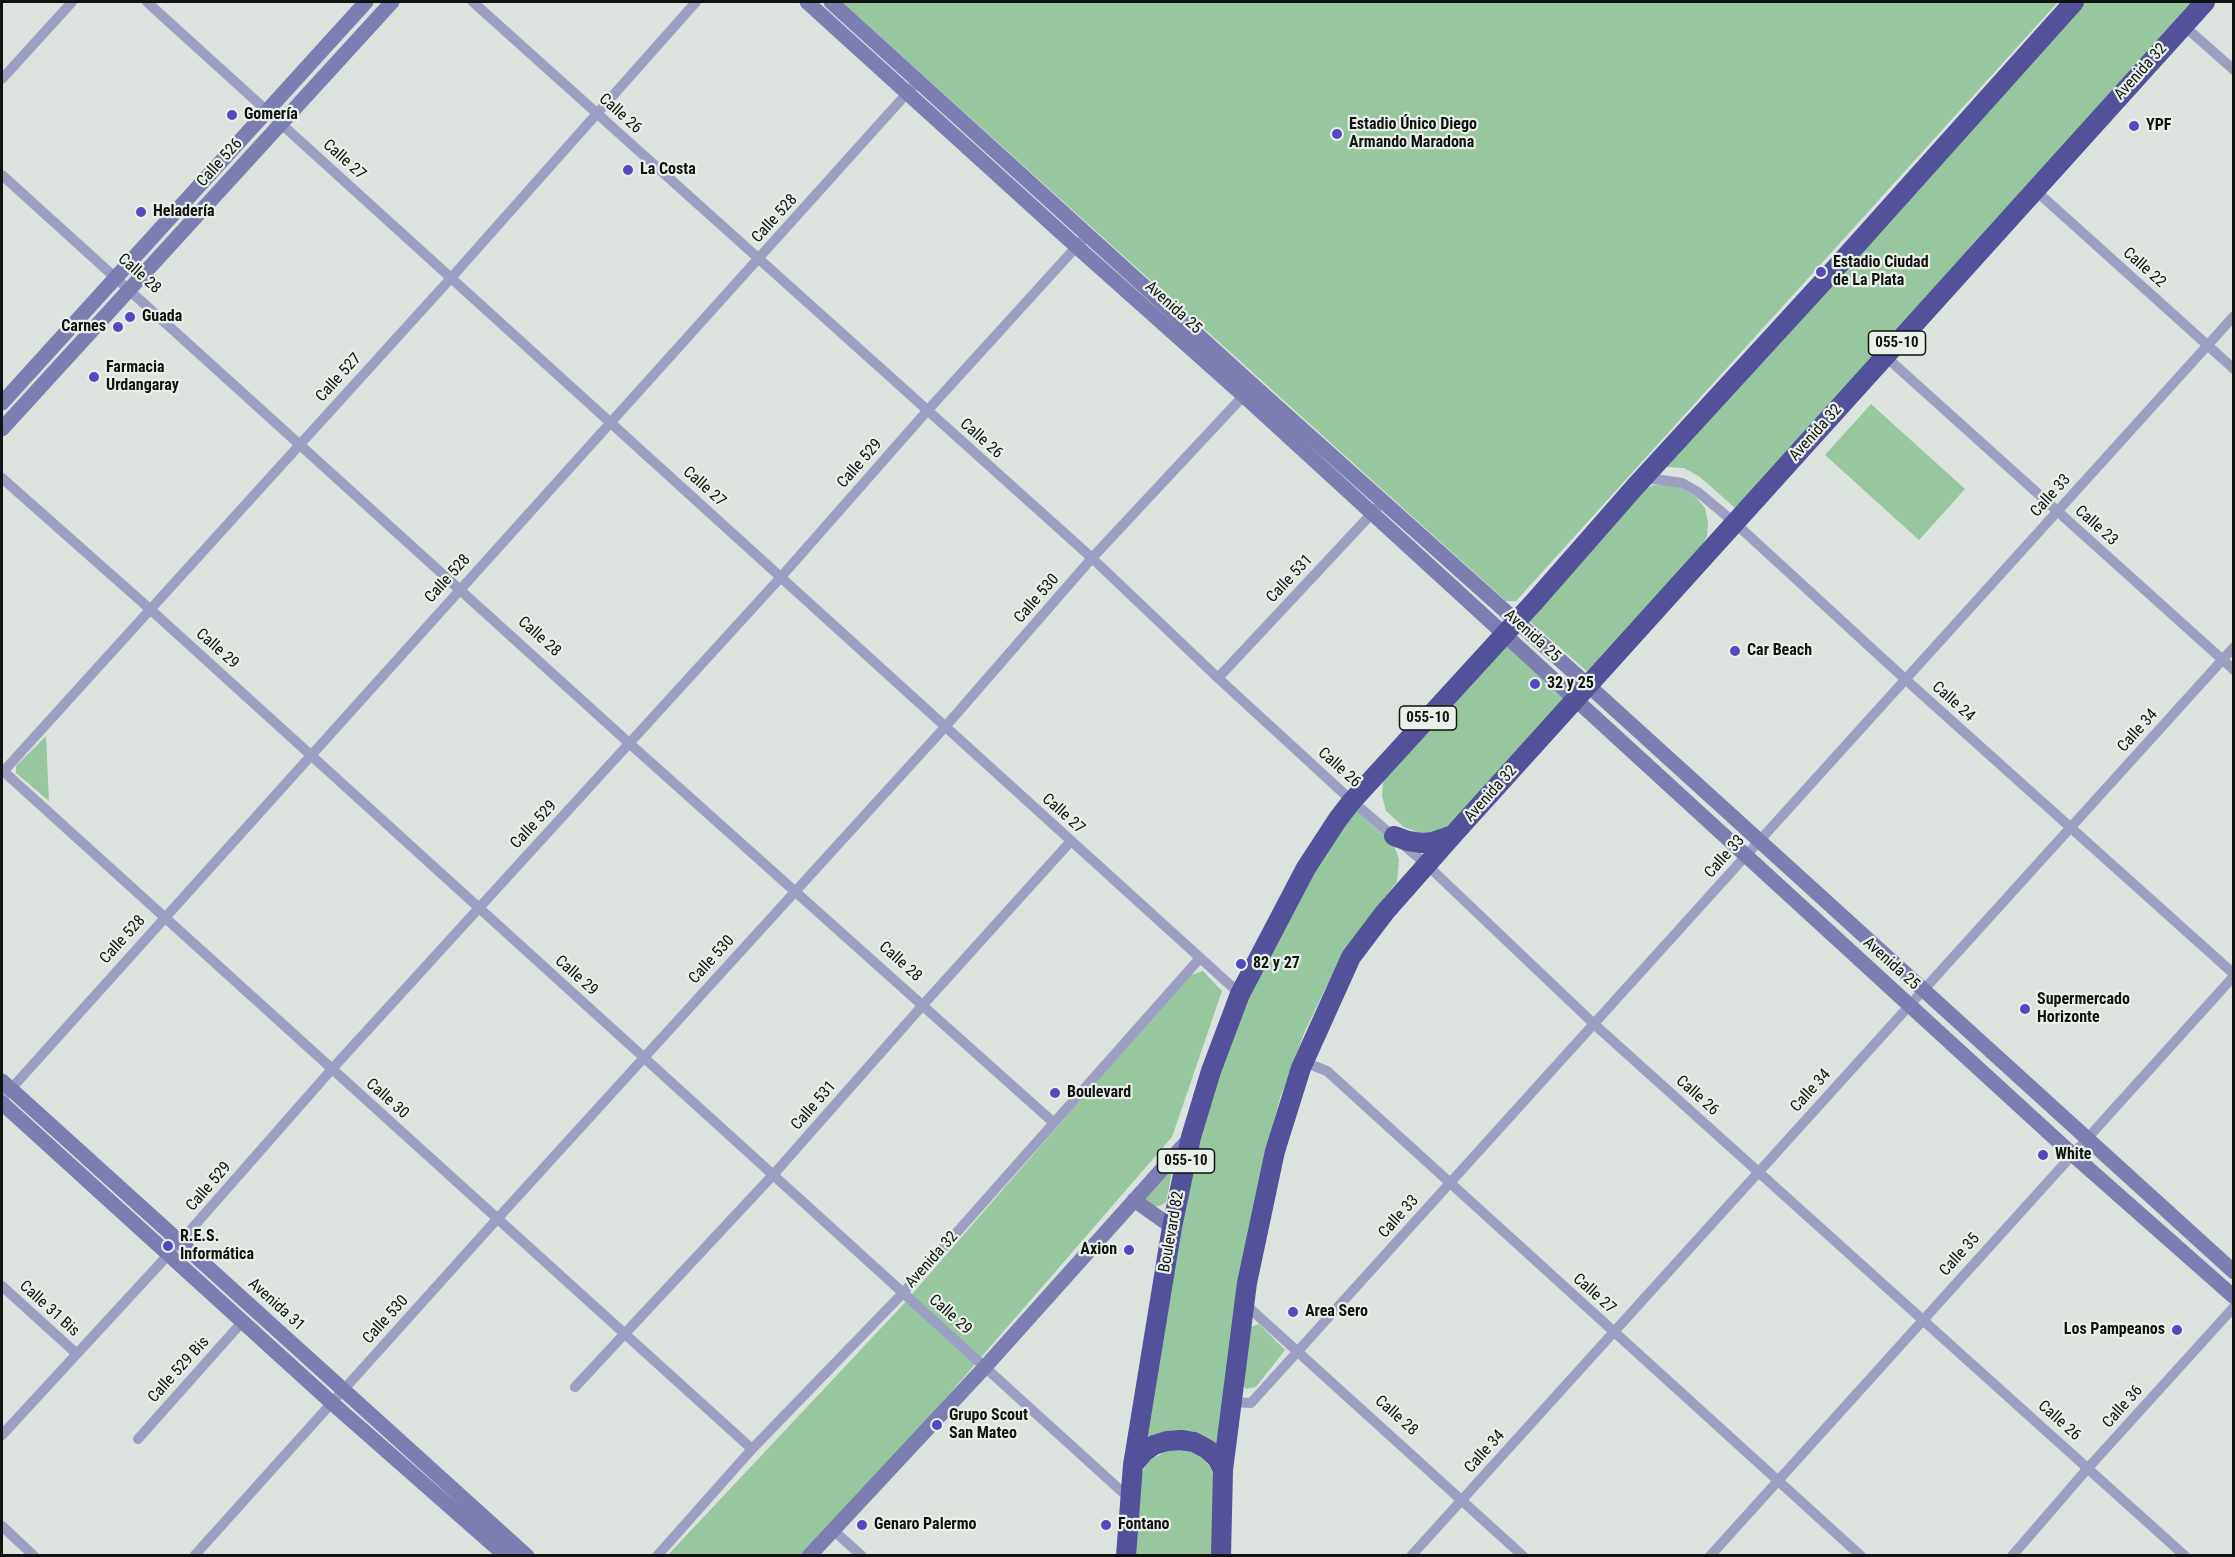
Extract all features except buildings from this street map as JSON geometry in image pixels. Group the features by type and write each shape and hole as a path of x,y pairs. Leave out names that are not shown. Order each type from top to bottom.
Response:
{"highway":[{"name":"055-10","path":"1352,801 1511,629 1641,480 1840,263 2074,2"},
{"name":"Avenida 32","path":"1428,865 2205,2"},
{"name":"Boulevard 82","path":"1122,1552 1133,1465 1172,1227 1191,1137 1211,1071 1240,994 1306,868 1352,801"},
{"path":"1394,836 1422,843 1453,835"},
{"name":"055-10","path":"1221,1556 1223,1470 1245,1304 1275,1151 1304,1062 1351,957 1385,912 1428,865"},
{"path":"1133,1465 1154,1445 1167,1440 1181,1440 1194,1442 1207,1449 1223,1470"}],"main road":[{"name":"Calle 526","path":"2,403 366,2"},
{"name":"Calle 526","path":"2,429 392,2"},
{"name":"Avenida 25","path":"807,2 1077,247 1384,502 1511,629 1576,701 2072,1154 2234,1297"},
{"name":"Avenida 25","path":"831,2 1088,234 1372,513 1511,629 1589,686 2234,1272"},
{"name":"Avenida 31","path":"4,1093 180,1242 344,1390 500,1549"},
{"name":"Avenida 31","path":"4,1093 169,1254 332,1403 500,1549 527,1556"},
{"path":"809,1556 985,1367 1191,1137"},
{"path":"1134,1200 1172,1227"}],"street":[{"path":"2,80 72,2"},
{"name":"Calle 27","path":"147,2 1240,994"},
{"name":"Calle 26","path":"473,2 1092,558 1352,801 1428,865 1594,1024 2185,1556"},
{"name":"Calle 527","path":"2,772 451,278 696,2"},
{"path":"2183,25 2234,70"},
{"name":"Calle 528","path":"4,1093 918,81"},
{"name":"Calle 28","path":"2,175 459,590 1054,1123"},
{"name":"Calle 22","path":"2035,190 2234,369"},
{"name":"Calle 529","path":"2,1435 180,1242 478,907 781,578 927,411 1088,234"},
{"name":"Calle 33","path":"1232,1402 1251,1403 2234,316"},
{"name":"Calle 23","path":"1886,356 2234,670"},
{"name":"Calle 530","path":"194,1556 794,891 945,727 1092,558 1248,390"},
{"name":"Calle 29","path":"2,478 151,610 1129,1498"},
{"name":"Calle 24","path":"1641,480 1655,479 1682,483 1698,492 2234,975"},
{"name":"Calle 531","path":"1218,678 1384,502"},
{"name":"Calle 34","path":"1411,1556 2234,647"},
{"name":"Calle 30","path":"2,772 752,1449"},
{"name":"Calle 531","path":"575,1387 773,1175 1071,841"},
{"name":"Avenida 32","path":"657,1556 752,1449 903,1293 1200,958"},
{"name":"Calle 35","path":"1710,1556 2234,975"},
{"name":"Calle 27","path":"1304,1062 1327,1071 1861,1556"},
{"name":"Calle 31 Bis","path":"2,1286 76,1354"},
{"name":"Calle 28","path":"1245,1304 1523,1556"},
{"name":"Calle 36","path":"2012,1556 2088,1468 2234,1307"},
{"name":"Calle 529 Bis","path":"138,1439 243,1321"},
{"path":"2,1526 34,1556"},
{"path":"832,1530 862,1556"}],"green space":[{"path":"842,2 2058,2 1516,601 1506,601"},
{"path":"2082,2 2195,2 1738,507 1735,508 1700,477 1684,468 1666,467"},
{"path":"1871,404 1965,489 1919,540 1825,455"},
{"path":"1653,485 1676,485 1696,497 1705,508 1708,523 1707,536 1700,549 1589,673 1526,618 1640,492"},
{"path":"1504,642 1565,699 1453,823 1437,833 1420,833 1404,827 1386,811 1382,796 1383,780"},
{"path":"46,736 49,801 16,773 16,766"},
{"path":"1353,808 1393,843 1399,859 1397,882 1375,909 1329,981 1305,1031 1280,1098 1264,1158 1218,1447 1193,1431 1170,1431 1145,1440 1166,1285 1202,1124 1236,1023 1284,920"},
{"path":"1203,971 1222,991 1172,1137 809,1556 667,1556 900,1308 1188,976"},
{"path":"1173,1167 1166,1202 1160,1206 1149,1206 1144,1198"},
{"path":"1259,1324 1285,1350 1256,1387 1246,1389 1241,1381 1251,1327"},
{"path":"1170,1449 1188,1449 1199,1455 1213,1473 1215,1481 1213,1555 1132,1556 1142,1472 1149,1461"}],"place":[{"name":"Gomería","path":"232,115"},
{"name":"YPF","path":"2134,126"},
{"name":"Estadio Único Diego Armando Maradona","path":"1337,134"},
{"name":"La Costa","path":"628,170"},
{"name":"Heladería","path":"141,212"},
{"name":"Estadio Ciudad de La Plata","path":"1821,272"},
{"name":"Guada","path":"130,317"},
{"name":"Carnes","path":"118,327"},
{"name":"Farmacia Urdangaray","path":"94,377"},
{"name":"Car Beach","path":"1735,651"},
{"name":"32 y 25","path":"1535,684"},
{"name":"82 y 27","path":"1241,964"},
{"name":"Supermercado Horizonte","path":"2025,1009"},
{"name":"Boulevard","path":"1055,1093"},
{"name":"White","path":"2043,1155"},
{"name":"R.E.S. Informática","path":"168,1246"},
{"name":"Axion","path":"1129,1250"},
{"name":"Area Sero","path":"1293,1312"},
{"name":"Los Pampeanos","path":"2177,1330"},
{"name":"Grupo Scout San Mateo","path":"937,1425"},
{"name":"Genaro Palermo","path":"862,1525"},
{"name":"Fontano","path":"1106,1525"}]}
